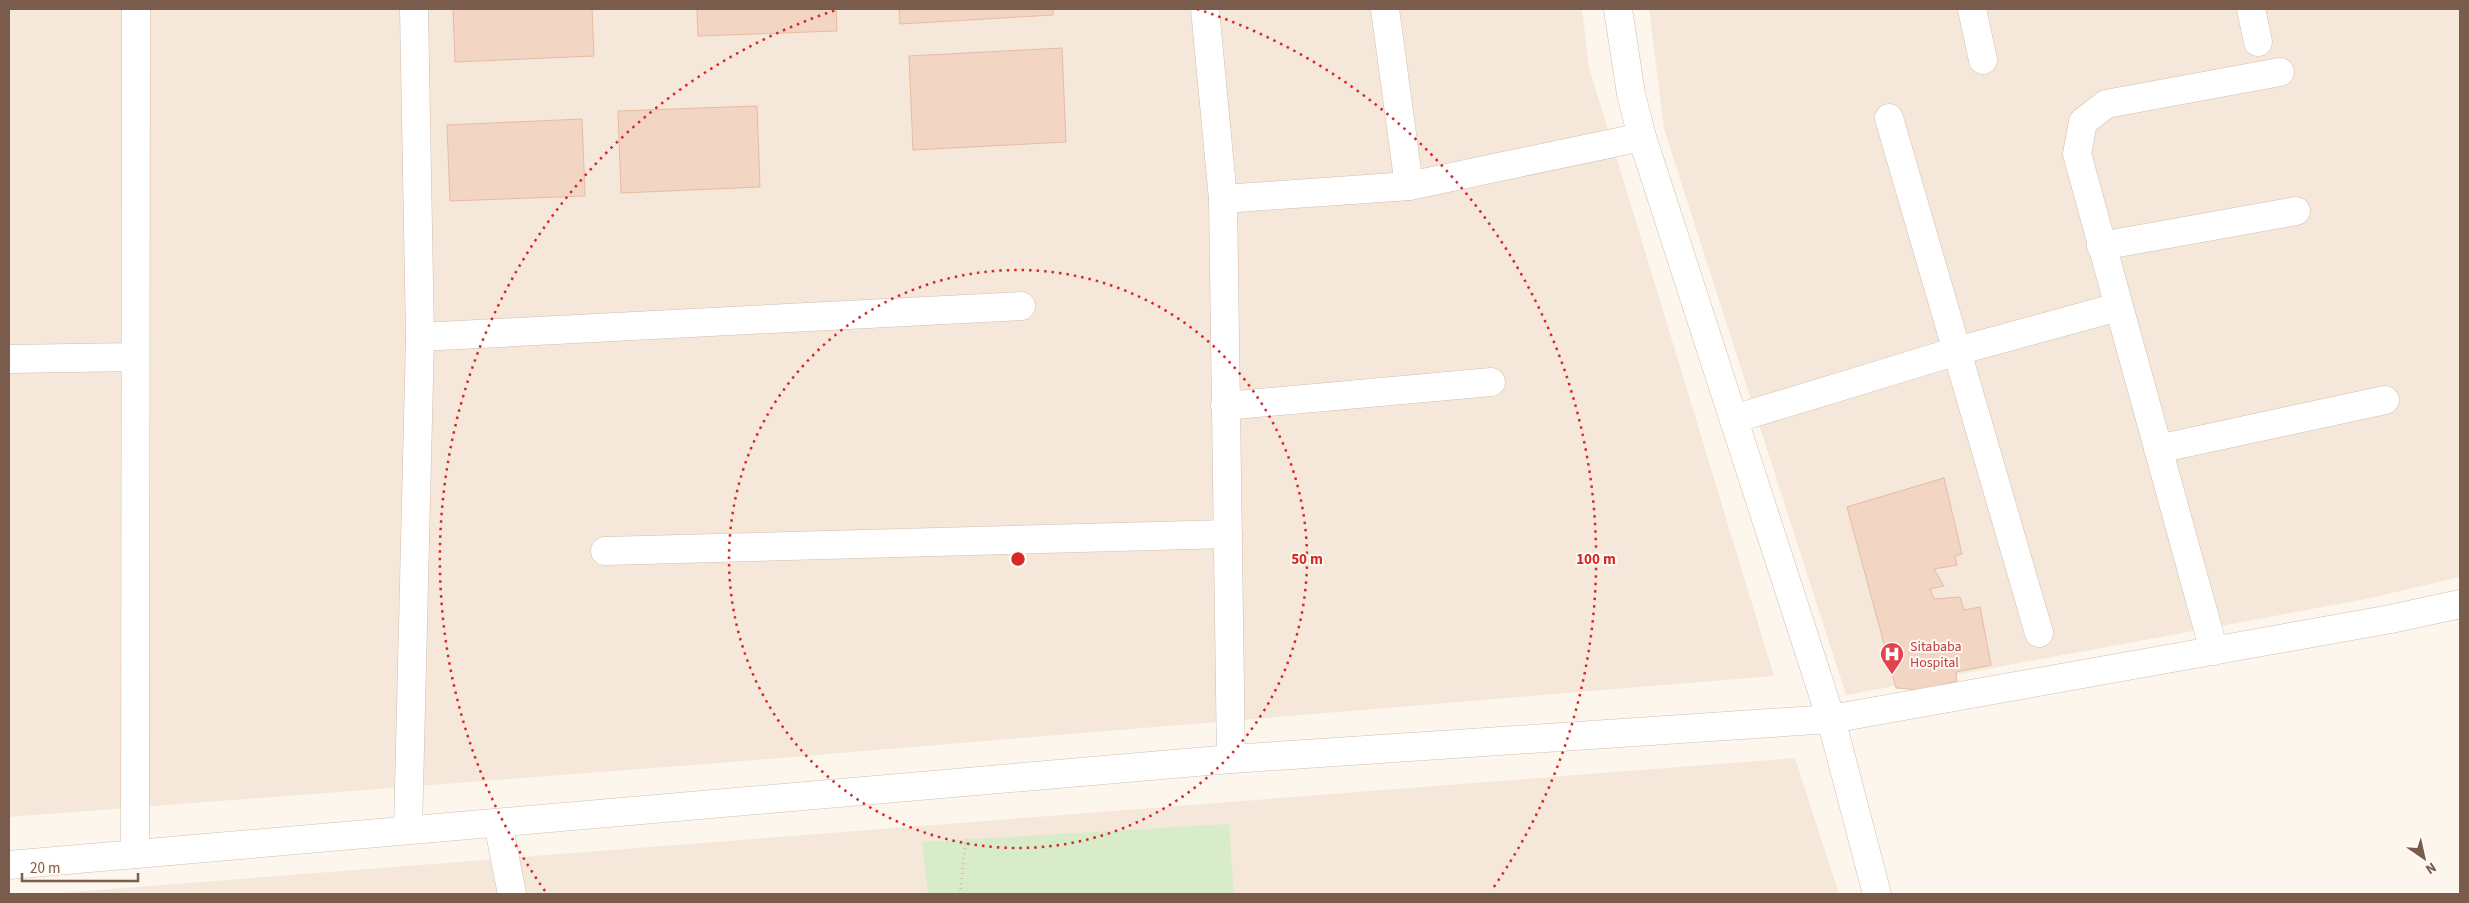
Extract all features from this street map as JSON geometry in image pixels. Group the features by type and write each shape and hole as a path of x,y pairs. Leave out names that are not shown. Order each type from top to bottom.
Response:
{"street":[{"path":"135,854 136,9"},
{"path":"408,830 420,337 414,9"},
{"path":"1205,9 1222,200 1231,759"},
{"path":"1385,9 1409,186"},
{"path":"1618,9 1631,94 1642,137 1831,719 1877,894"},
{"path":"1972,9 1983,60"},
{"path":"2251,9 2258,42"},
{"path":"2214,651 2077,154 2083,122 2106,104 2280,72"},
{"path":"1889,118 2039,632"},
{"path":"1222,200 1409,186 1642,137"},
{"path":"2102,246 2296,211"},
{"path":"420,337 1021,306"},
{"path":"1734,419 1957,352 2118,307"},
{"path":"9,359 135,357"},
{"path":"1225,406 1492,382"},
{"path":"2158,449 2385,400"},
{"path":"605,551 1228,534"},
{"path":"9,865 1231,759 1831,719 2214,651 2460,604"},
{"path":"498,823 512,894"}],"path":[{"path":"960,894 966,839"}],"shaded area":[{"path":"9,9 1582,9 1589,67 1774,676 707,764 9,817"},
{"path":"1649,9 2460,9 2460,577 2366,599 1846,695 1664,129"},
{"path":"1795,758 1839,894 46,894"}],"green space":[{"path":"1229,824 1234,894 928,894 922,842"}],"building":[{"path":"453,9 592,9 594,56 455,62"},
{"path":"697,9 836,9 837,31 698,36"},
{"path":"899,9 1053,9 1053,15 900,24"},
{"path":"1062,48 1066,142 913,150 909,56"},
{"path":"757,106 760,187 621,193 618,111"},
{"path":"582,119 585,196 450,201 447,125"},
{"path":"1944,478 1962,554 1955,556 1957,565 1934,569 1944,586 1930,589 1934,599 1960,597 1964,610 1980,607 1991,665 1956,672 1957,681 1923,690 1896,688 1847,507"}],"place":[{"name":"Sitababa Hospital","path":"1892,675"}]}
